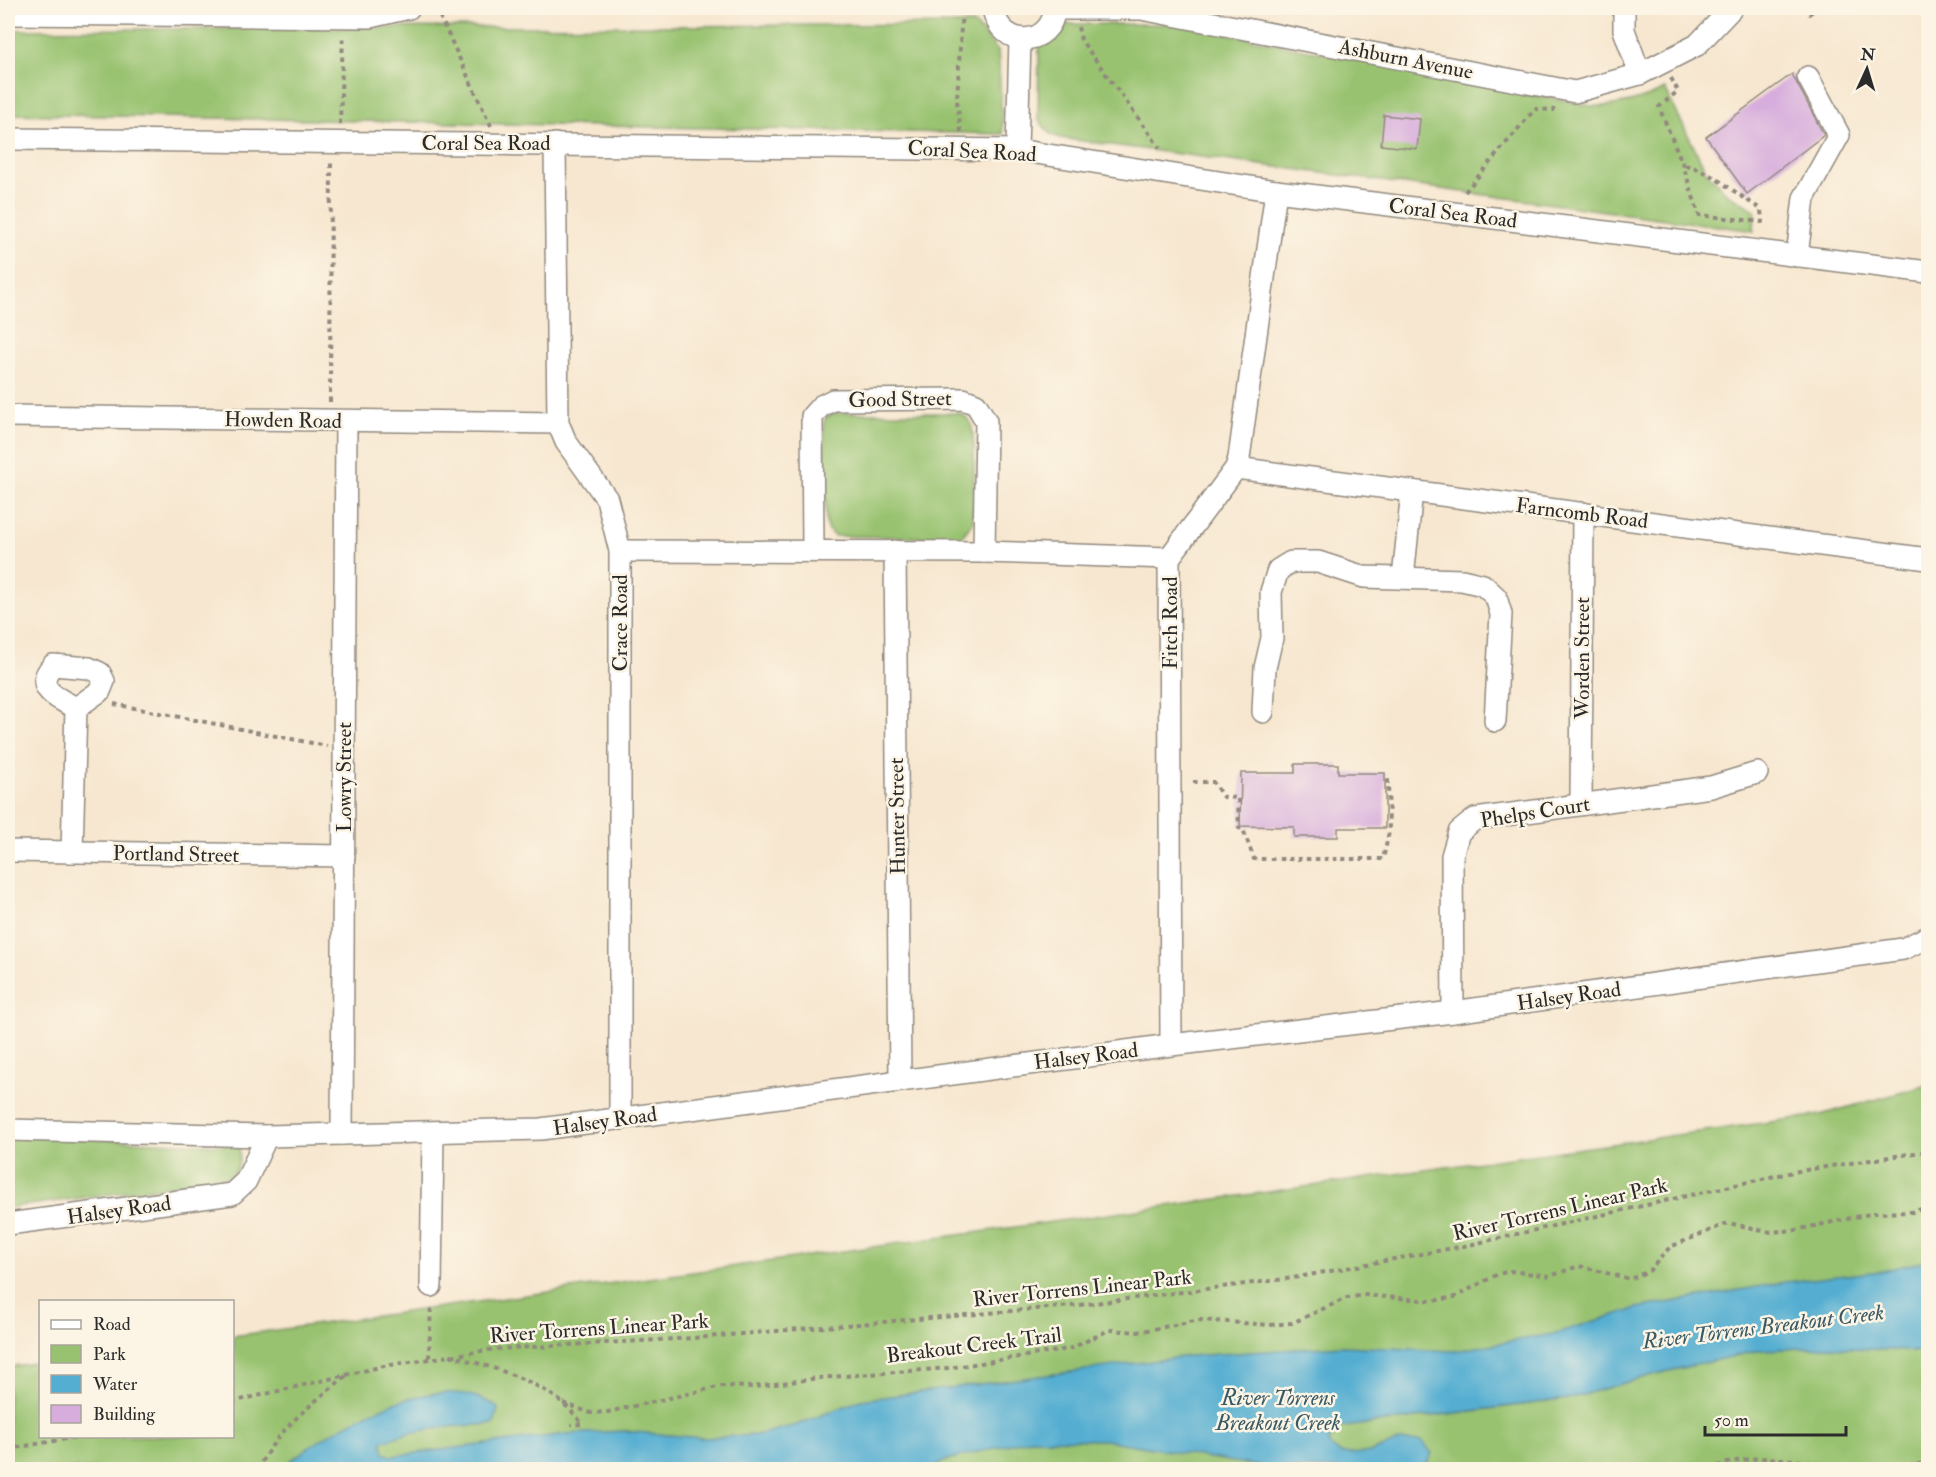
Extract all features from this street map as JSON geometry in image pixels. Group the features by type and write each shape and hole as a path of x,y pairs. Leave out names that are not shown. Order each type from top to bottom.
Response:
{"street":[{"path":"8,14 370,17 409,8"},
{"path":"993,8 1001,29 1020,39 1034,38 1046,31 1053,21 1055,8"},
{"name":"Ashburn Avenue","path":"1055,8 1141,9 1575,92 1640,74 1697,45 1732,8"},
{"path":"1624,8 1624,30 1640,74"},
{"path":"1017,150 1020,39"},
{"path":"1797,256 1804,198 1839,135 1808,76"},
{"name":"Coral Sea Road","path":"8,139 1017,150 1276,191 1929,272"},
{"name":"Crace Road","path":"555,144 558,423 566,442 607,499 620,551 620,1119"},
{"name":"Fitch Road","path":"1171,1045 1169,558 1236,468 1242,449 1276,191"},
{"name":"Good Street","path":"813,550 812,416 816,409 833,400 963,399 976,404 986,421 984,552"},
{"name":"Howden Road","path":"8,416 558,423"},
{"name":"Lowry Street","path":"338,421 344,749 342,1134"},
{"name":"Farncomb Road","path":"1236,468 1929,559"},
{"path":"1403,578 1412,491"},
{"name":"Worden Street","path":"1581,804 1583,513"},
{"path":"620,551 984,552 1169,558"},
{"name":"Hunter Street","path":"895,551 900,1080"},
{"path":"1263,712 1265,668 1272,638 1271,592 1278,570 1291,562 1318,562 1364,577 1462,580 1483,585 1496,597 1501,614 1495,721"},
{"path":"53,665 89,668 100,673 104,681 100,691 76,708 52,696 45,684 46,673 53,665"},
{"path":"72,852 76,708"},
{"name":"Phelps Court","path":"1453,1012 1452,856 1459,831 1475,819 1712,787 1757,773"},
{"name":"Portland Street","path":"8,851 344,856"},
{"name":"Halsey Road","path":"1903,949 1929,937"},
{"name":"Halsey Road","path":"8,1130 267,1136 541,1130 900,1080 1453,1012 1929,945"},
{"path":"431,1286 433,1132"},
{"name":"Halsey Road","path":"8,1224 232,1194 246,1181 267,1136"}],"path":[{"path":"435,8 499,143"},
{"path":"962,8 957,101 964,148"},
{"path":"1802,8 1809,14 1817,8"},
{"path":"338,421 335,142 344,16"},
{"path":"1077,24 1081,40 1160,147"},
{"path":"1662,63 1678,91 1659,107 1683,165 1699,214 1762,222 1761,209 1722,185 1707,171 1683,165"},
{"path":"1465,192 1535,109 1564,110"},
{"path":"100,691 116,706 344,749"},
{"path":"1193,782 1213,782 1223,797 1238,798 1239,828 1243,829 1254,859 1383,859 1389,832 1388,778"},
{"name":"River Torrens Linear Park","path":"234,1402 349,1373 429,1358 495,1349 694,1338 1060,1307 1293,1278 1464,1246 1793,1172 1929,1151"},
{"name":"Breakout Creek Trail","path":"563,1403 591,1413 608,1412 722,1386 754,1387 818,1378 949,1368 1057,1351 1072,1348 1109,1330 1138,1332 1200,1320 1270,1325 1292,1323 1347,1298 1385,1295 1433,1301 1455,1297 1498,1274 1511,1271 1550,1276 1579,1266 1630,1279 1648,1271 1670,1247 1728,1223 1771,1232 1796,1230 1874,1212 1912,1212 1929,1207"},
{"path":"429,1358 431,1286"},
{"path":"448,1355 522,1379 563,1403 582,1424 571,1425"},
{"path":"257,1470 289,1423 349,1373"},
{"path":"8,1449 77,1438"},
{"path":"1709,1470 1741,1460 1762,1458 1787,1459 1863,1470 1929,1463"}],"green space":[{"path":"975,24 998,51 1003,134 8,114 8,30"},
{"path":"1064,24 1176,24 1592,106 1630,102 1665,89 1706,171 1726,193 1755,210 1754,231 1060,138 1050,134 1038,119 1039,46 1053,29"},
{"path":"835,413 959,413 968,419 973,440 973,522 961,538 834,536 827,529 826,523 824,425 825,418"},
{"path":"1928,1085 1928,1469 8,1469 8,1367 39,1362 39,1438 234,1438 234,1336 1820,1115"},
{"path":"8,1135 239,1146 240,1157 233,1174 223,1179 8,1208"}],"water":[{"name":"River Torrens Breakout Creek","path":"1928,1260 1928,1352 1828,1347 1761,1350 1660,1373 1568,1399 1336,1428 1328,1444 1341,1454 1369,1453 1400,1441 1421,1441 1432,1453 1427,1464 1405,1470 1275,1469 1105,1440 1031,1439 950,1459 925,1470 280,1469 326,1436 355,1420 415,1397 445,1393 473,1396 498,1408 494,1424 437,1428 409,1433 382,1442 384,1453 392,1456 566,1434 624,1431 703,1438 757,1435 796,1425 861,1400 1189,1356 1343,1346 1454,1351 1553,1334 1637,1308 1785,1282 1882,1271"}],"building":[{"path":"1792,74 1824,135 1747,194 1706,137"},
{"path":"1384,115 1420,119 1417,149 1381,145"},
{"path":"1295,764 1338,764 1338,773 1385,773 1385,828 1338,828 1338,837 1294,837 1294,827 1240,826 1241,773 1295,773"}]}
